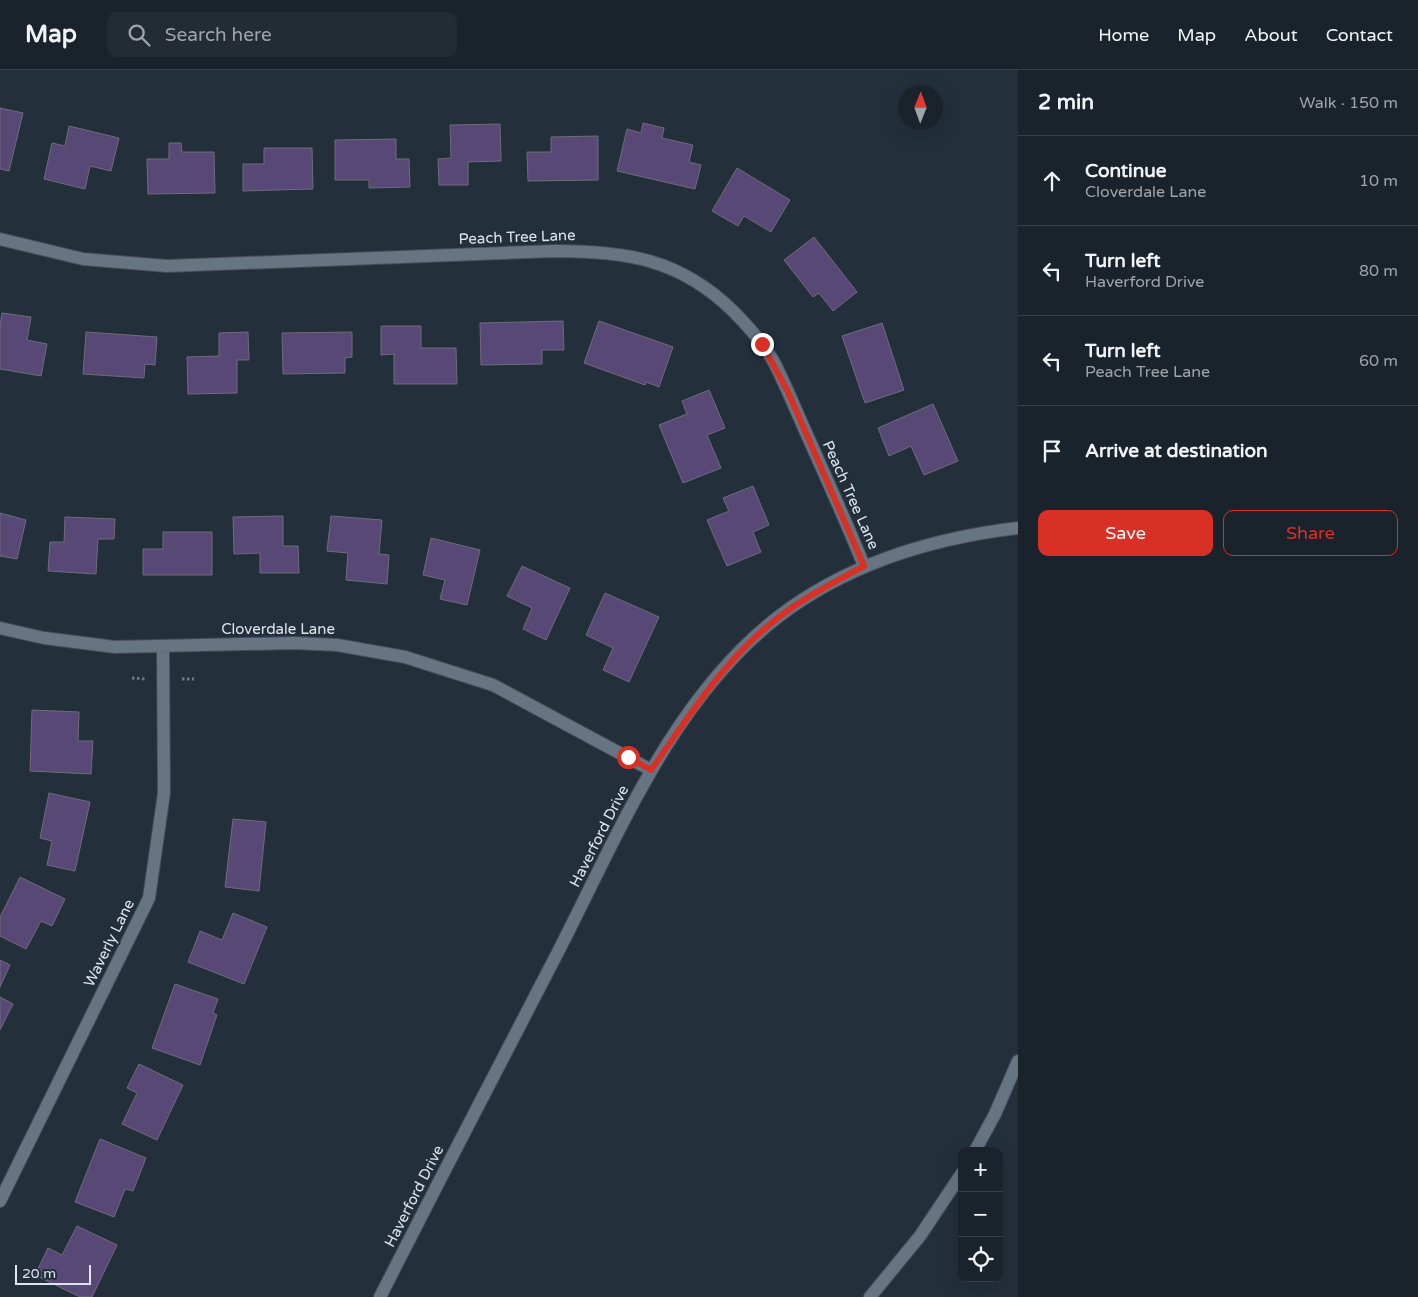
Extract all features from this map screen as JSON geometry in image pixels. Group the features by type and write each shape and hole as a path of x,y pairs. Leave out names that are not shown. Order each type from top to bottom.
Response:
{"street":[{"name":"Peach Tree Lane","path":"0,239 83,259 167,266 555,251 600,251 658,263 682,273 705,286 742,320 762,344 788,392 864,566"},
{"name":"Haverford Drive","path":"380,1297 651,770 711,683 737,654 778,617 817,592 864,566 954,538 1018,528"},
{"name":"Cloverdale Lane","path":"0,628 44,638 115,647 320,644 405,657 493,685 651,770"},
{"name":"Waverly Lane","path":"0,1202 149,898 164,793 163,646"},
{"path":"977,1147 995,1114 1018,1061"},
{"path":"870,1297 920,1236 958,1179"}],"building":[{"path":"0,108 23,113 9,171 0,169"},
{"path":"643,123 664,128 662,138 693,145 689,162 701,165 695,189 617,171 627,129 641,133"},
{"path":"500,124 501,161 468,162 468,185 439,185 438,159 451,158 450,125"},
{"path":"69,126 119,138 111,171 90,166 85,189 44,179 52,143 65,146"},
{"path":"598,136 598,180 528,181 527,152 551,152 551,137"},
{"path":"396,139 396,159 409,159 410,187 369,188 369,180 335,180 335,140"},
{"path":"169,143 181,143 182,152 214,152 215,193 148,194 147,159 169,159"},
{"path":"264,148 312,148 313,189 243,191 243,164 264,164"},
{"path":"737,168 790,200 771,232 744,216 738,226 712,211"},
{"path":"814,237 857,292 833,311 819,293 813,297 784,260"},
{"path":"2,313 31,317 27,340 47,344 41,376 0,369 0,326"},
{"path":"563,321 564,350 542,350 542,364 481,365 480,323"},
{"path":"599,321 673,347 659,387 646,382 645,385 584,363"},
{"path":"882,323 904,390 865,403 842,336"},
{"path":"381,326 421,326 421,348 456,348 457,384 394,384 394,354 381,355"},
{"path":"86,332 157,337 155,365 145,364 144,378 83,374"},
{"path":"248,332 249,360 237,360 237,393 188,394 187,357 219,356 219,333"},
{"path":"352,332 352,357 345,358 345,373 283,374 282,333"},
{"path":"709,390 725,428 707,435 721,468 683,483 659,425 687,414 682,401"},
{"path":"933,404 958,461 924,475 911,446 889,456 878,428"},
{"path":"753,486 769,525 753,532 761,552 727,566 707,520 729,511 723,498"},
{"path":"0,513 26,520 17,559 0,556"},
{"path":"283,516 283,546 298,546 299,573 260,573 260,553 234,554 233,517"},
{"path":"331,516 382,520 379,554 389,555 387,584 346,580 348,553 327,551"},
{"path":"65,517 115,519 114,539 98,539 96,574 48,571 50,542 64,542"},
{"path":"163,532 212,532 212,575 143,575 143,549 163,549"},
{"path":"431,538 480,550 467,605 440,599 445,580 423,575"},
{"path":"522,566 570,588 546,640 523,629 532,608 507,596"},
{"path":"605,593 659,617 629,682 603,670 613,648 586,635"},
{"path":"32,710 79,712 78,741 93,741 91,774 30,771"},
{"path":"49,793 90,802 75,871 47,865 52,841 40,838"},
{"path":"233,819 266,822 259,891 225,887"},
{"path":"20,877 65,899 52,926 41,921 26,949 0,936 0,917"},
{"path":"233,913 267,927 244,984 188,962 200,931 222,940"},
{"path":"0,960 10,965 0,987"},
{"path":"175,984 218,999 213,1013 217,1015 200,1065 152,1048"},
{"path":"0,997 13,1004 0,1030"},
{"path":"139,1064 183,1085 157,1140 122,1124 137,1093 127,1088"},
{"path":"100,1139 146,1158 133,1191 125,1189 114,1217 75,1202"},
{"path":"77,1226 117,1245 92,1297 80,1297 35,1275 48,1248 62,1255"}],"route":[{"path":"628,757 651,770 711,683 737,654 778,617 817,592 864,566 788,392 762,344"}]}
